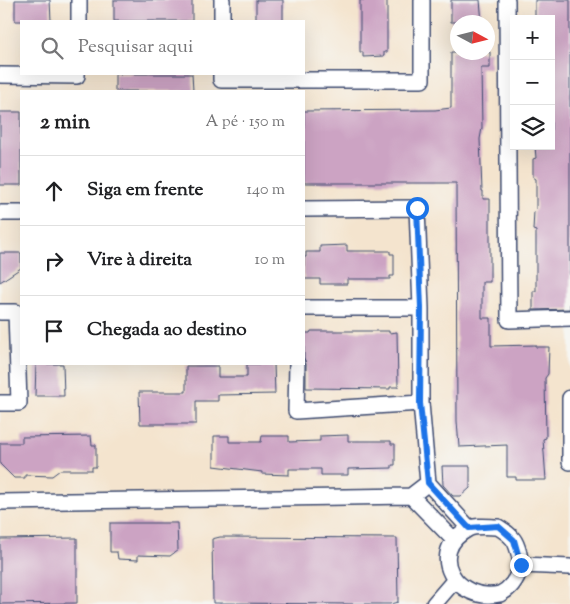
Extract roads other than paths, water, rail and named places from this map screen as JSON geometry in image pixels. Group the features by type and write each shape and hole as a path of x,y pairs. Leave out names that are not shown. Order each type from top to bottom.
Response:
{"street":[{"path":"79,0 79,20"},
{"path":"222,0 222,20"},
{"path":"222,75 222,80 422,80 422,0"},
{"path":"507,0 509,320 570,318"},
{"path":"0,75 77,75"},
{"path":"305,209 417,208 421,308 420,403 428,483 469,528"},
{"path":"0,213 20,213"},
{"path":"305,308 421,308"},
{"path":"0,312 16,312 19,403 0,403"},
{"path":"297,365 296,411 420,403"},
{"path":"570,398 570,462"},
{"path":"0,502 411,496 428,483"},
{"path":"411,496 454,540"},
{"path":"498,526 514,540 521,565 517,577 506,591 490,598 463,600 448,570 448,551 454,540 469,528 498,526"},
{"path":"521,565 570,567"},
{"path":"434,604 453,582"}]}
